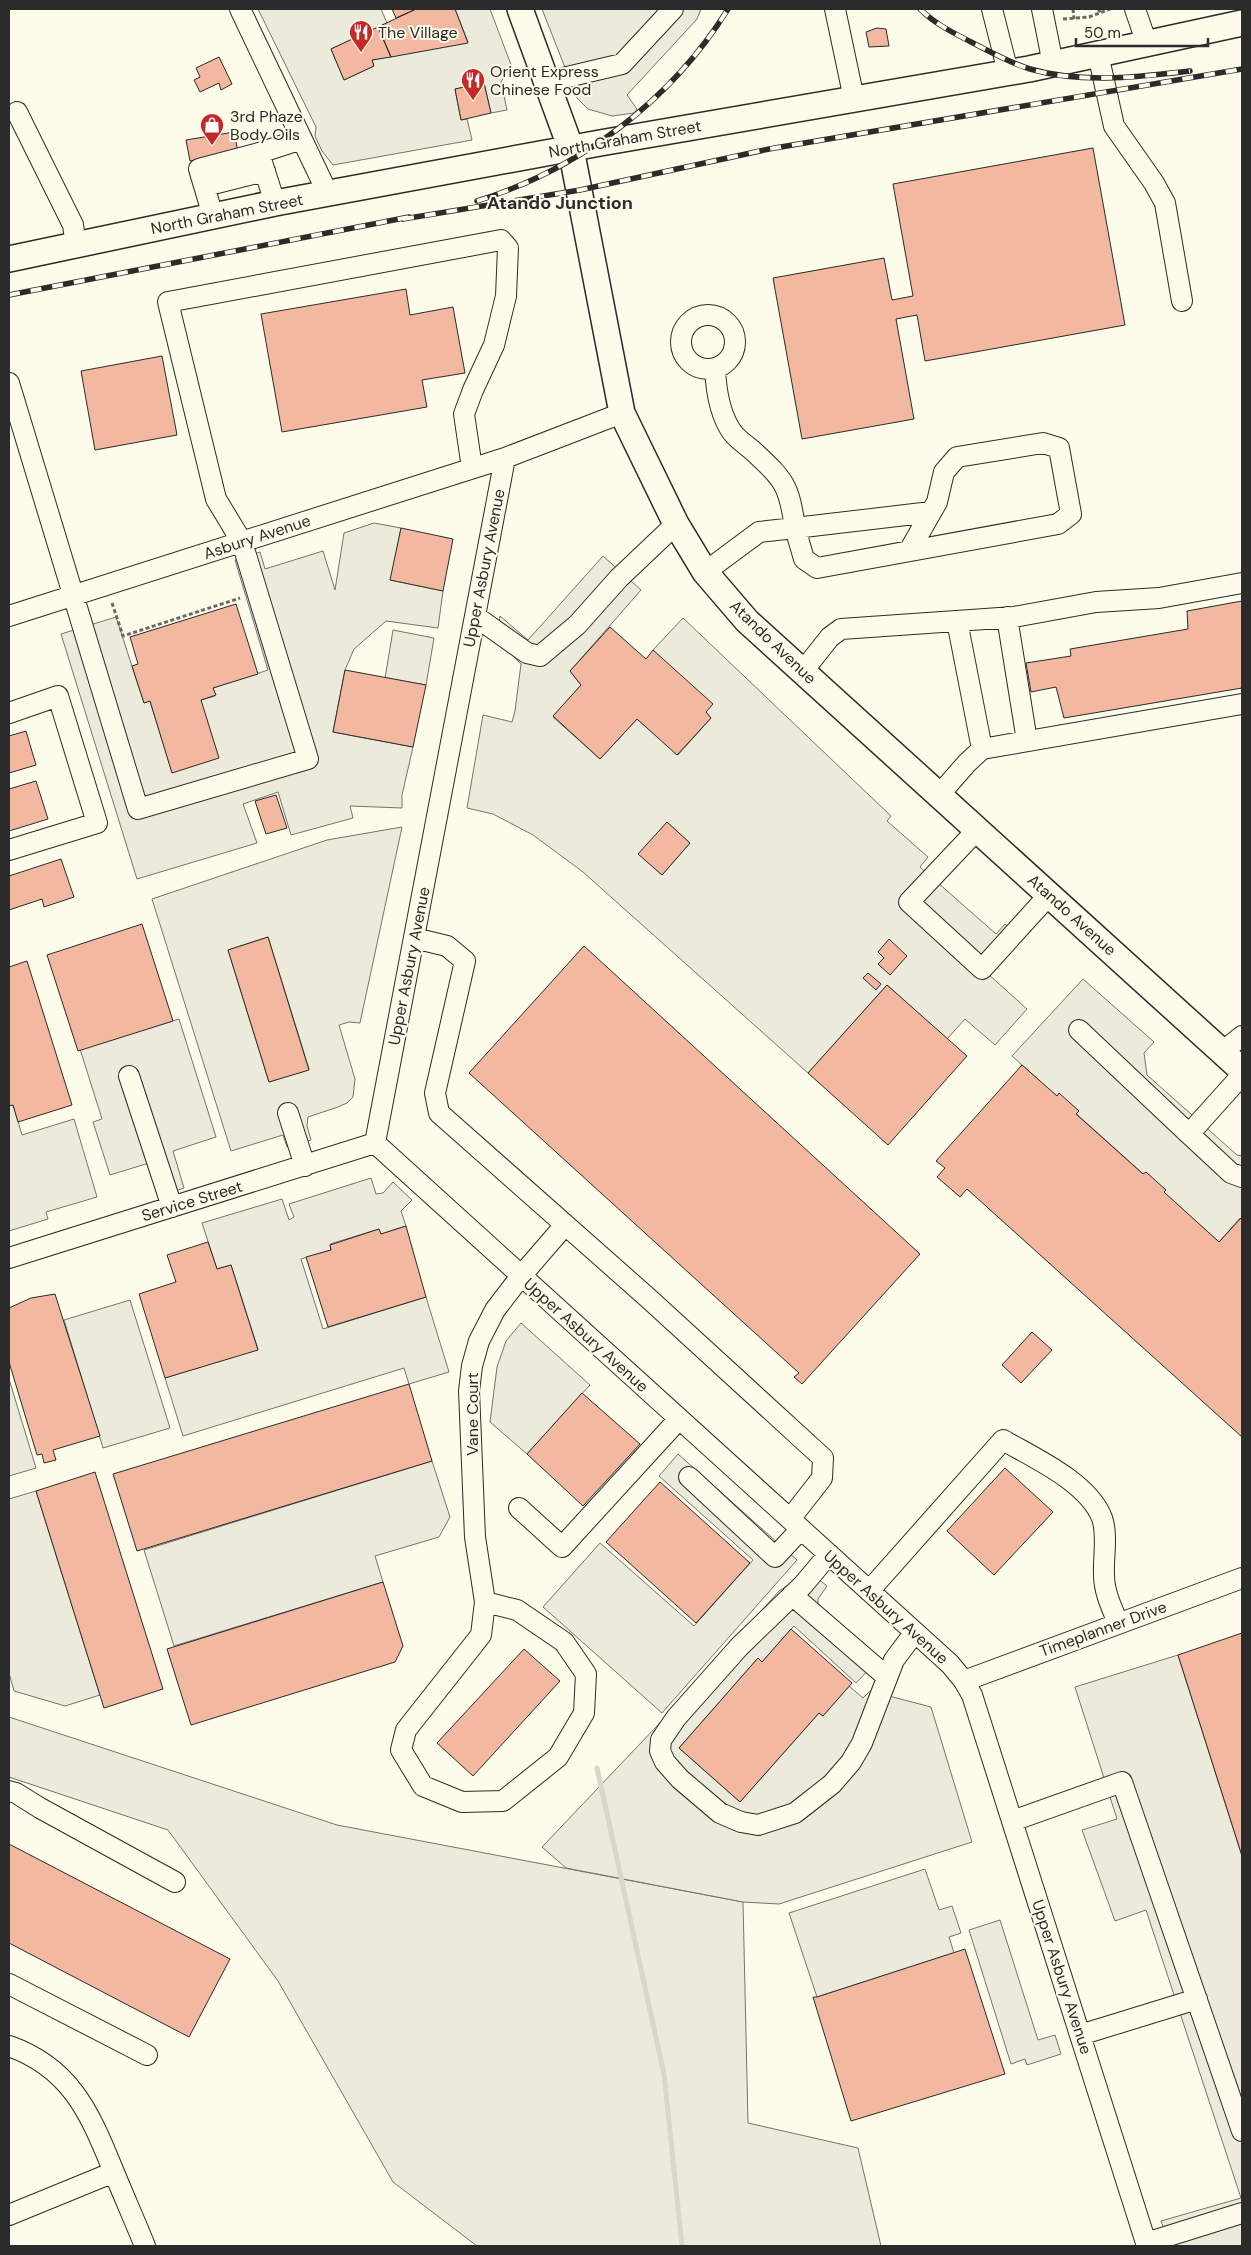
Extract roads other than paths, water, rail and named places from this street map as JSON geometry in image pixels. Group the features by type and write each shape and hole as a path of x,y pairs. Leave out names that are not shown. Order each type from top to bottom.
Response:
{"main road":[{"name":"Atando Avenue","path":"520,9 571,150 622,413 676,524 705,572 747,621 1242,1070"},
{"name":"North Graham Street","path":"9,259 275,203 1053,64 1242,23"}],"street":[{"path":"240,9 328,194"},
{"path":"546,82 622,64 673,9"},
{"path":"835,9 854,99"},
{"path":"992,9 1008,72"},
{"path":"1042,9 1053,64"},
{"path":"1135,9 1147,44"},
{"path":"1098,54 1114,126 1154,182 1165,202 1182,301"},
{"path":"17,112 73,226 76,245"},
{"path":"213,216 205,186 262,162 302,139"},
{"path":"262,162 275,203"},
{"path":"9,383 138,809 308,758 242,542 216,499 168,302 501,240 508,248 506,296 494,345 464,414 472,468"},
{"path":"714,369 721,406 732,432 784,481 792,504 795,528 804,559 817,568 1058,524 1071,514 1059,448 1043,443 957,457 944,472 937,502 909,551"},
{"path":"505,458 622,413"},
{"name":"Asbury Avenue","path":"9,616 505,458"},
{"name":"Upper Asbury Avenue","path":"505,458 375,1143 950,1664 964,1681 972,1694 1147,2244"},
{"path":"705,572 759,532 931,512"},
{"path":"475,616 527,653 540,656 577,625 619,578 676,524"},
{"path":"803,671 830,636 841,629 1006,617 1096,602 1159,598 1242,583"},
{"path":"1006,617 1027,741"},
{"path":"957,622 982,749"},
{"path":"9,713 58,696 97,823 9,850"},
{"path":"939,795 982,749 1242,704"},
{"path":"978,830 909,902 982,970 1049,895"},
{"path":"414,938 447,946 465,961 435,1093 439,1113 822,1458 822,1478 775,1557 689,1476"},
{"path":"1079,1030 1231,1173 1242,1177"},
{"path":"1222,1052 1242,1036"},
{"path":"1189,1134 1242,1075"},
{"path":"129,1076 172,1207"},
{"path":"288,1113 305,1166"},
{"name":"Service Street","path":"9,1258 375,1143"},
{"name":"Vane Court","path":"485,1602 516,1610 564,1642 586,1674 584,1713 558,1757 503,1801 462,1802 424,1786 401,1750 406,1730 480,1636 485,1602 476,1537 469,1392 472,1366 479,1341 488,1322 521,1276 565,1225"},
{"path":"519,1508 562,1547 679,1418"},
{"path":"869,1591 1003,1440 1057,1471 1086,1495 1102,1518 1104,1578 1108,1599 1118,1623"},
{"path":"828,1554 792,1594 739,1647 676,1718 661,1740 660,1751 665,1762 680,1779 720,1813 741,1822 758,1825 794,1813 832,1784 851,1762 862,1743 894,1660 914,1632"},
{"name":"Timeplanner Drive","path":"964,1681 1242,1578"},
{"path":"792,1594 887,1677"},
{"path":"1012,1821 1122,1782 1242,2130"},
{"path":"9,1791 16,1793 175,1882"},
{"path":"9,1984 147,2055"},
{"path":"1080,2035 1197,1999"},
{"path":"9,2046 35,2058 59,2075 78,2096 92,2120 145,2246"},
{"path":"9,2215 114,2172"},
{"path":"1147,2244 1242,2214"}],"waterway":[{"path":"597,1768 664,2074 682,2246"}],"railway":[{"path":"477,201 515,187 552,170 620,128 651,102 679,73 705,42 728,9"},
{"path":"920,9 944,27 1000,57 1030,69 1050,74 1110,78 1190,71"},
{"path":"403,219 580,190 769,149 1242,69"},
{"path":"9,295 409,217"}],"place":[{"name":"The Village","path":"361,53"},
{"name":"Orient Express Chinese Food","path":"473,101"},
{"name":"3rd Phaze Body Oils","path":"212,146"}],"district":[{"name":"Atando Junction","path":"560,203"}]}
